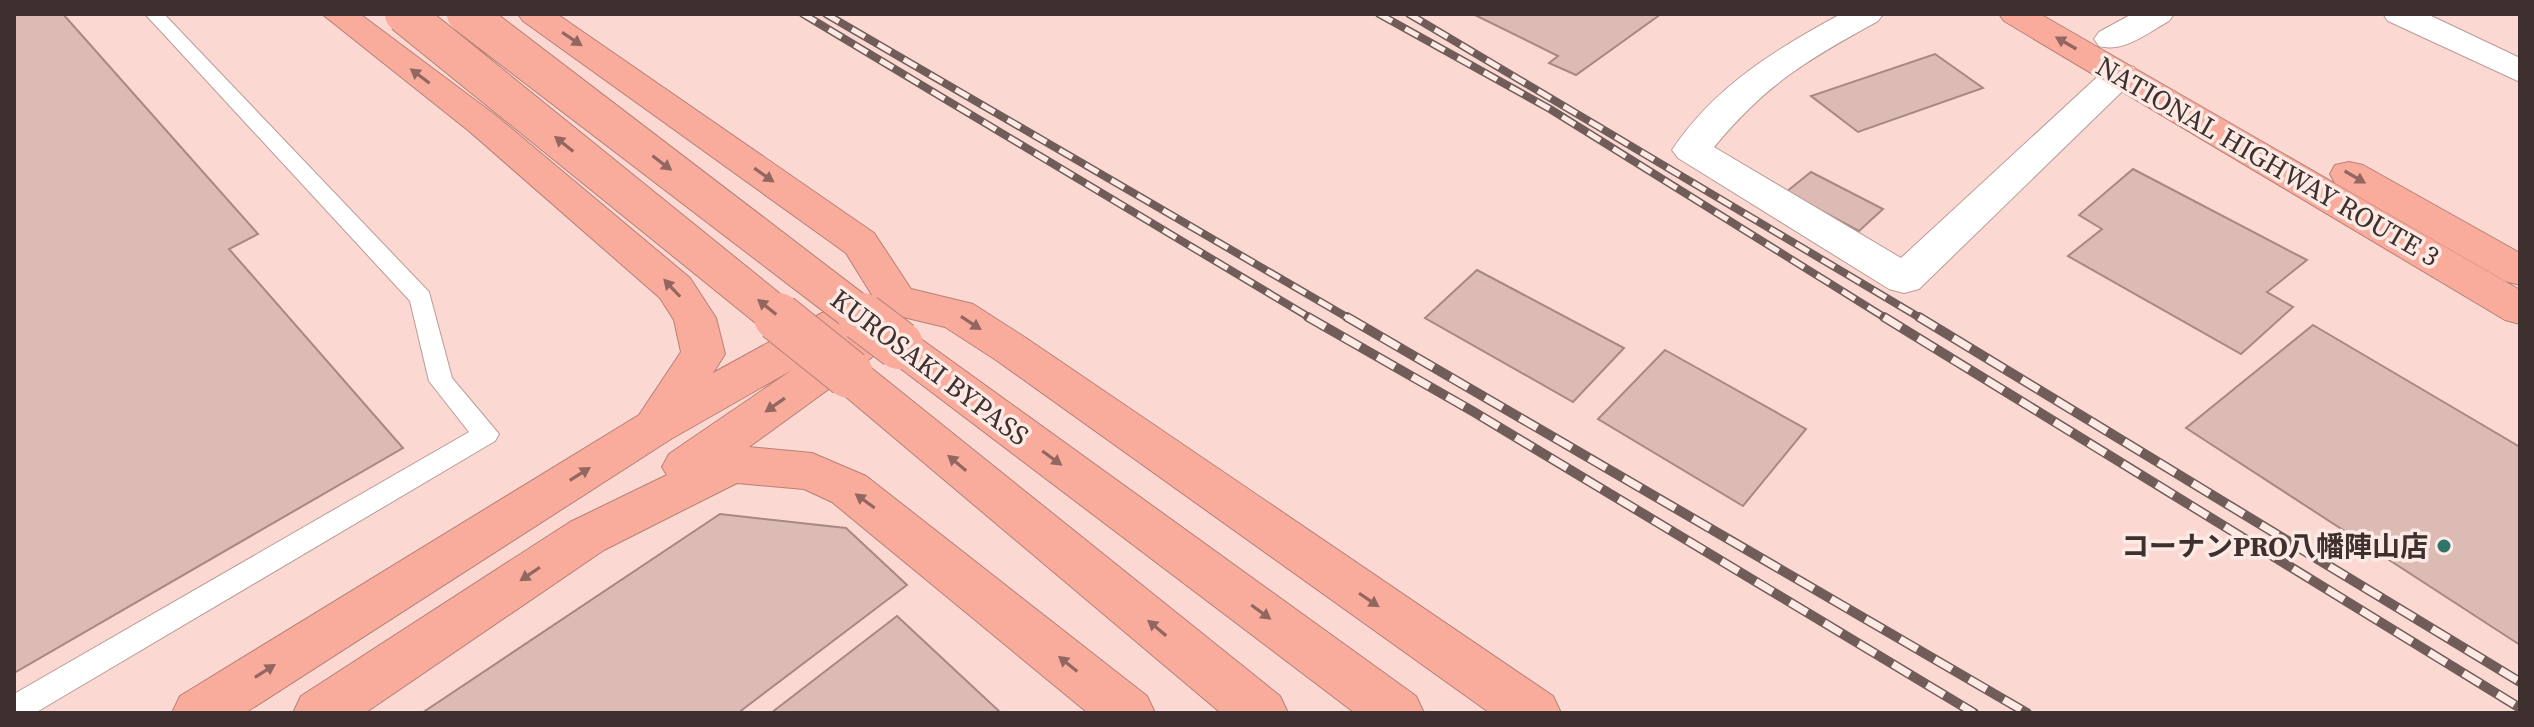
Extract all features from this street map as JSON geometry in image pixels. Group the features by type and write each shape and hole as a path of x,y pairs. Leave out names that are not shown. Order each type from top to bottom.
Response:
{"highway":[{"path":"339,14 482,123 675,288 695,318 703,354 655,427"},
{"name":"KUROSAKI BYPASS","path":"404,14 1261,713"},
{"name":"KUROSAKI BYPASS","path":"466,14 899,345 1397,713"},
{"path":"535,14 860,243 897,301"},
{"name":"NATIONAL HIGHWAY ROUTE 3","path":"2016,14 2520,309"},
{"name":"NATIONAL HIGHWAY ROUTE 3","path":"2069,14 2520,271"},
{"path":"320,713 587,536 860,346 897,301"},
{"path":"199,713 655,427 837,324 897,301 958,315 1534,713"},
{"path":"587,536 731,465 769,465 812,472 849,489 888,517 1128,713"}],"street":[{"path":"1866,14 1784,59 1731,103 1691,150 1904,279 2121,75"},
{"path":"2111,39 2157,14"},
{"path":"2400,14 2520,71"}],"lane":[{"path":"14,710 486,434 441,381 421,298 154,14"}],"building":[{"path":"14,14 63,14 258,234 229,249 403,448 14,673"},
{"path":"1473,14 1661,14 1576,75 1549,63 1558,56"},
{"path":"1935,54 1983,88 1858,132 1811,96"},
{"path":"2133,169 2307,260 2267,292 2293,307 2241,354 2068,256 2102,229 2079,215"},
{"path":"1811,172 1883,209 1859,231 1786,192"},
{"path":"1477,270 1624,348 1573,402 1425,318"},
{"name":"コーナンPRO八幡陣山店","path":"2313,325 2520,447 2520,645 2186,428"},
{"path":"1665,350 1806,429 1743,506 1598,419"},
{"path":"720,514 846,528 907,585 738,713 422,713"},
{"path":"897,616 1001,713 771,713"}],"railway":[{"path":"803,14 1312,319"},
{"path":"826,14 1350,319"},
{"path":"1379,14 1550,109 1887,319"},
{"path":"1409,14 1922,319"},
{"path":"1308,317 1474,412 1974,713"},
{"path":"1347,317 2027,713"},
{"path":"1884,317 2520,708"},
{"path":"1919,317 2520,682"}],"place":[{"name":"コーナンPRO八幡陣山店","path":"2444,546"}]}
